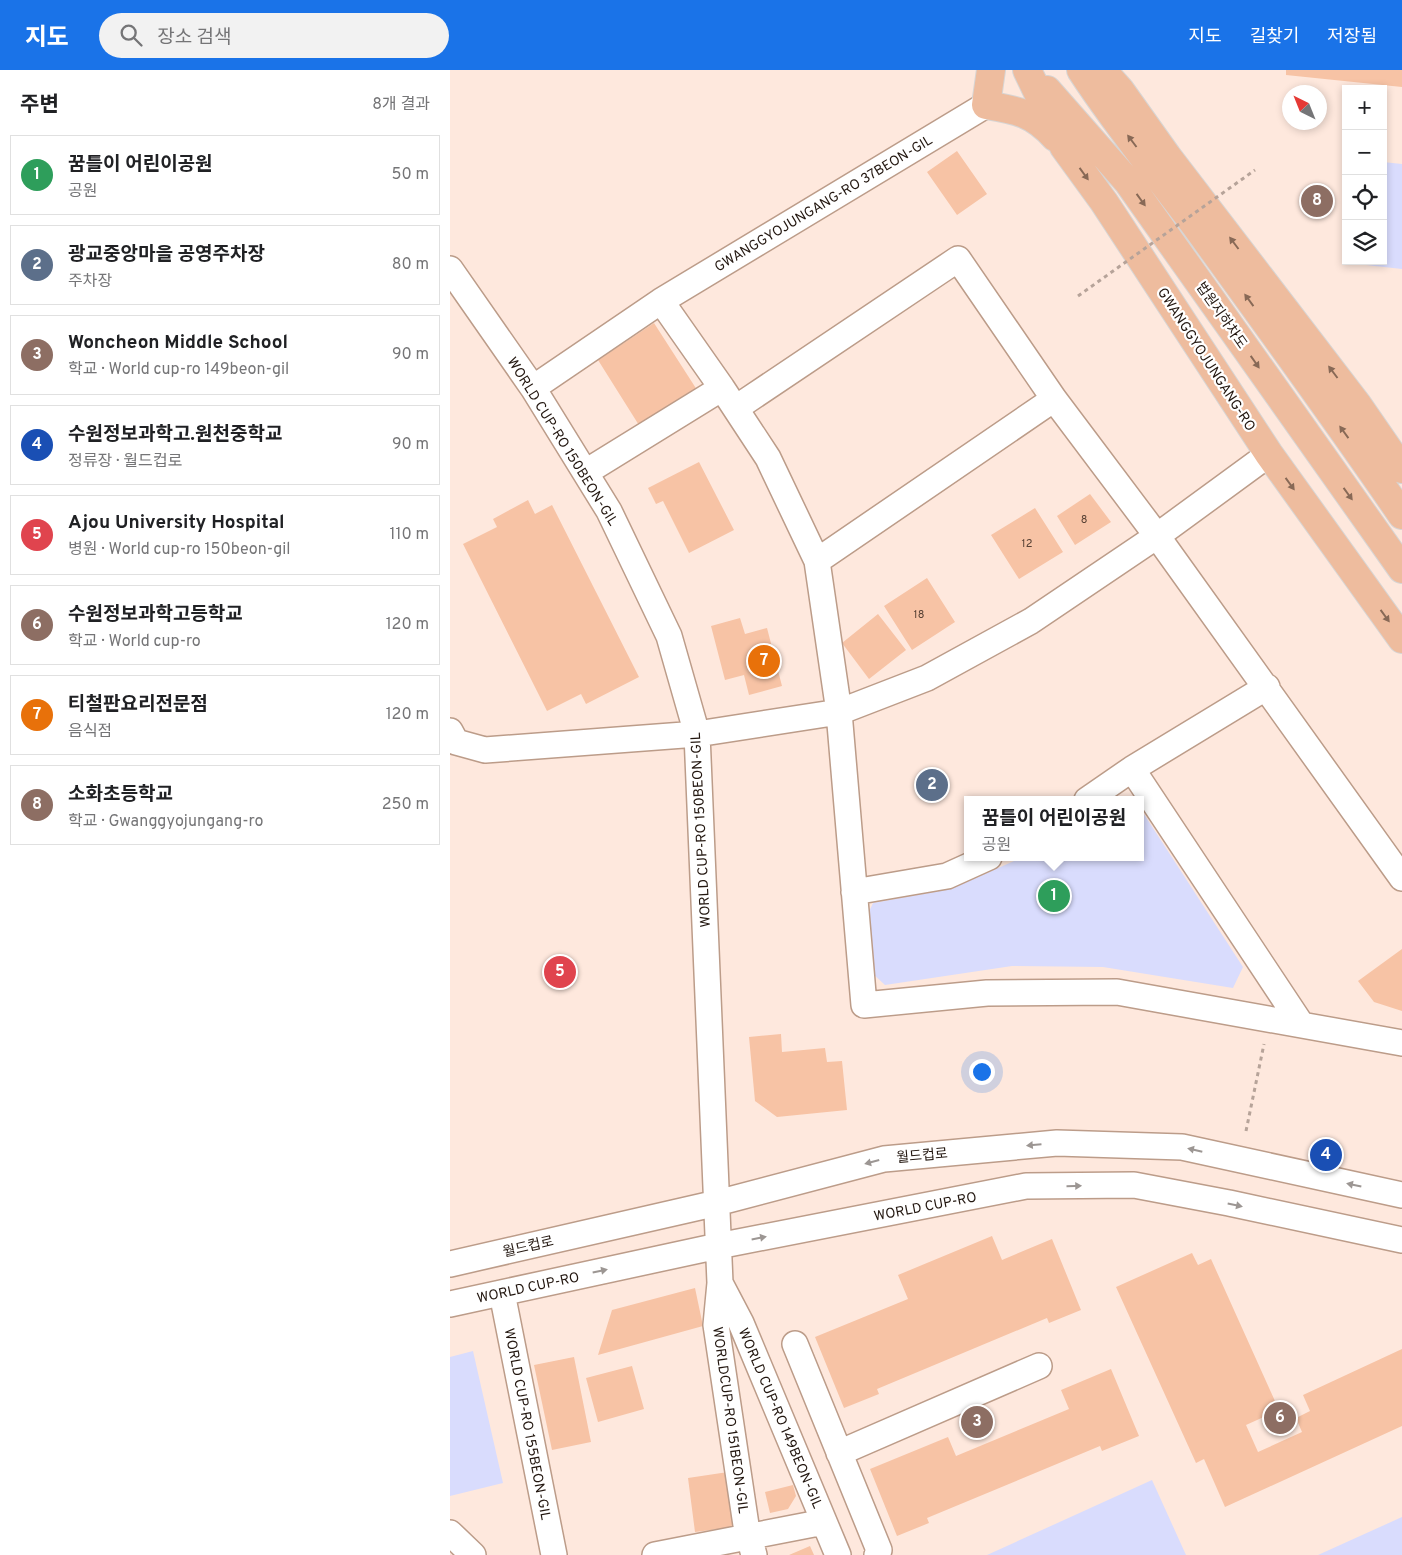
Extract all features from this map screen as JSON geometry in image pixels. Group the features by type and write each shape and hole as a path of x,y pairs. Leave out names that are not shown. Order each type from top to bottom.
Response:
{"main road":[{"path":"991,70 986,104 1028,114 1042,123 1064,146"},
{"name":"GWANGGYOJUNGANG-RO","path":"1028,70 1064,146 1104,202 1269,454 1402,639"},
{"name":"법원지하차도","path":"1028,70 1128,182 1402,569"},
{"path":"1081,70 1099,98 1201,234 1402,515"},
{"path":"1102,70 1120,90 1167,156 1357,404 1402,469"}],"street":[{"name":"GWANGGYOJUNGANG-RO 37BEON-GIL","path":"533,388 661,301 986,104"},
{"path":"586,472 729,398 958,260 1054,399 1267,687 1402,878"},
{"name":"WORLD CUP-RO 150BEON-GIL","path":"450,269 533,388 610,510 669,636 698,734 718,1246"},
{"path":"661,301 729,398 768,458 817,561 840,712 864,1005 987,993 1117,992 1402,1043"},
{"path":"817,561 1054,399"},
{"path":"450,731 456,742 485,750 698,734 840,712 927,678 1031,621 1157,536 1269,454"},
{"path":"1093,796 1132,769 1267,687"},
{"path":"1132,769 1301,1024"},
{"path":"854,892 947,876 980,861"},
{"name":"월드컵로","path":"450,1264 717,1203 884,1159 1057,1142 1182,1147 1402,1195"},
{"name":"WORLD CUP-RO","path":"450,1304 718,1246 1026,1186 1134,1185 1402,1240"},
{"name":"WORLDCUP-RO 151BEON-GIL","path":"718,1246 720,1283 716,1325 752,1546"},
{"name":"WORLD CUP-RO 149BEON-GIL","path":"720,1283 742,1323 838,1555"},
{"name":"WORLD CUP-RO 155BEON-GIL","path":"502,1293 554,1555"},
{"path":"795,1344 878,1550 877,1555"},
{"path":"839,1453 1039,1366"},
{"path":"655,1555 752,1546 824,1522"},
{"path":"450,1533 473,1555"}],"path":[{"path":"1078,296 1255,170"},
{"path":"1246,1131 1270,1019"}],"shaded area":[{"path":"1387,162 1402,164 1402,269 1366,265 1387,265"},
{"path":"1144,814 1243,967 1233,988 1103,967 1012,966 885,985 872,973 866,918 873,903 951,889 1014,861 1144,861"},
{"path":"473,1351 503,1483 450,1496 450,1357"},
{"path":"1152,1480 1186,1555 987,1555"},
{"path":"1402,1517 1402,1555 1318,1555"}],"building":[{"path":"1286,70 1402,70 1402,87 1387,85 1286,75"},
{"path":"957,151 987,194 957,215 927,172"},
{"path":"654,323 699,393 642,430 598,360"},
{"path":"699,462 734,530 689,553 663,501 656,504 648,488"},
{"path":"1090,494 1111,522 1075,545 1057,516"},
{"path":"528,500 535,514 552,505 639,677 586,704 581,694 547,711 463,544 497,527 493,519"},
{"path":"1035,508 1063,552 1019,579 991,535"},
{"path":"927,578 955,622 912,650 884,606"},
{"path":"878,614 906,650 869,679 842,643"},
{"path":"740,618 745,634 767,628 782,686 749,695 744,675 725,680 711,626"},
{"path":"1402,949 1402,1011 1374,1002 1358,981"},
{"path":"781,1034 782,1052 825,1048 827,1062 842,1061 847,1110 777,1117 755,1101 749,1037"},
{"path":"992,1236 1002,1260 1052,1239 1081,1310 1049,1323 1047,1318 877,1389 879,1394 844,1408 815,1337 908,1299 898,1275"},
{"path":"1192,1253 1198,1265 1211,1259 1279,1410 1246,1425 1258,1452 1302,1432 1296,1418 1310,1411 1303,1395 1402,1349 1402,1426 1225,1507 1204,1459 1196,1463 1116,1287"},
{"path":"695,1288 703,1326 598,1355 612,1310"},
{"path":"574,1357 591,1442 552,1450 534,1365"},
{"path":"632,1366 644,1409 598,1422 586,1378"},
{"path":"1111,1369 1139,1436 1102,1451 1100,1446 927,1518 929,1523 897,1536 870,1469 948,1437 956,1456 1069,1409 1061,1390"},
{"path":"728,1472 735,1527 695,1532 688,1478"},
{"path":"793,1485 796,1496 788,1509 770,1513 765,1492"},
{"path":"810,1546 814,1555 789,1555"}],"place":[{"name":"소화초등학교","path":"1317,201"},
{"name":"티철판요리전문점","path":"764,661"},
{"name":"광교중앙마을 공영주차장","path":"932,785"},
{"name":"꿈틀이 어린이공원","path":"1054,896"},
{"name":"Ajou University Hospital","path":"560,972"},
{"name":"수원정보과학고.원천중학교","path":"1326,1155"},
{"name":"수원정보과학고등학교","path":"1280,1418"},
{"name":"Woncheon Middle School","path":"977,1422"}]}
